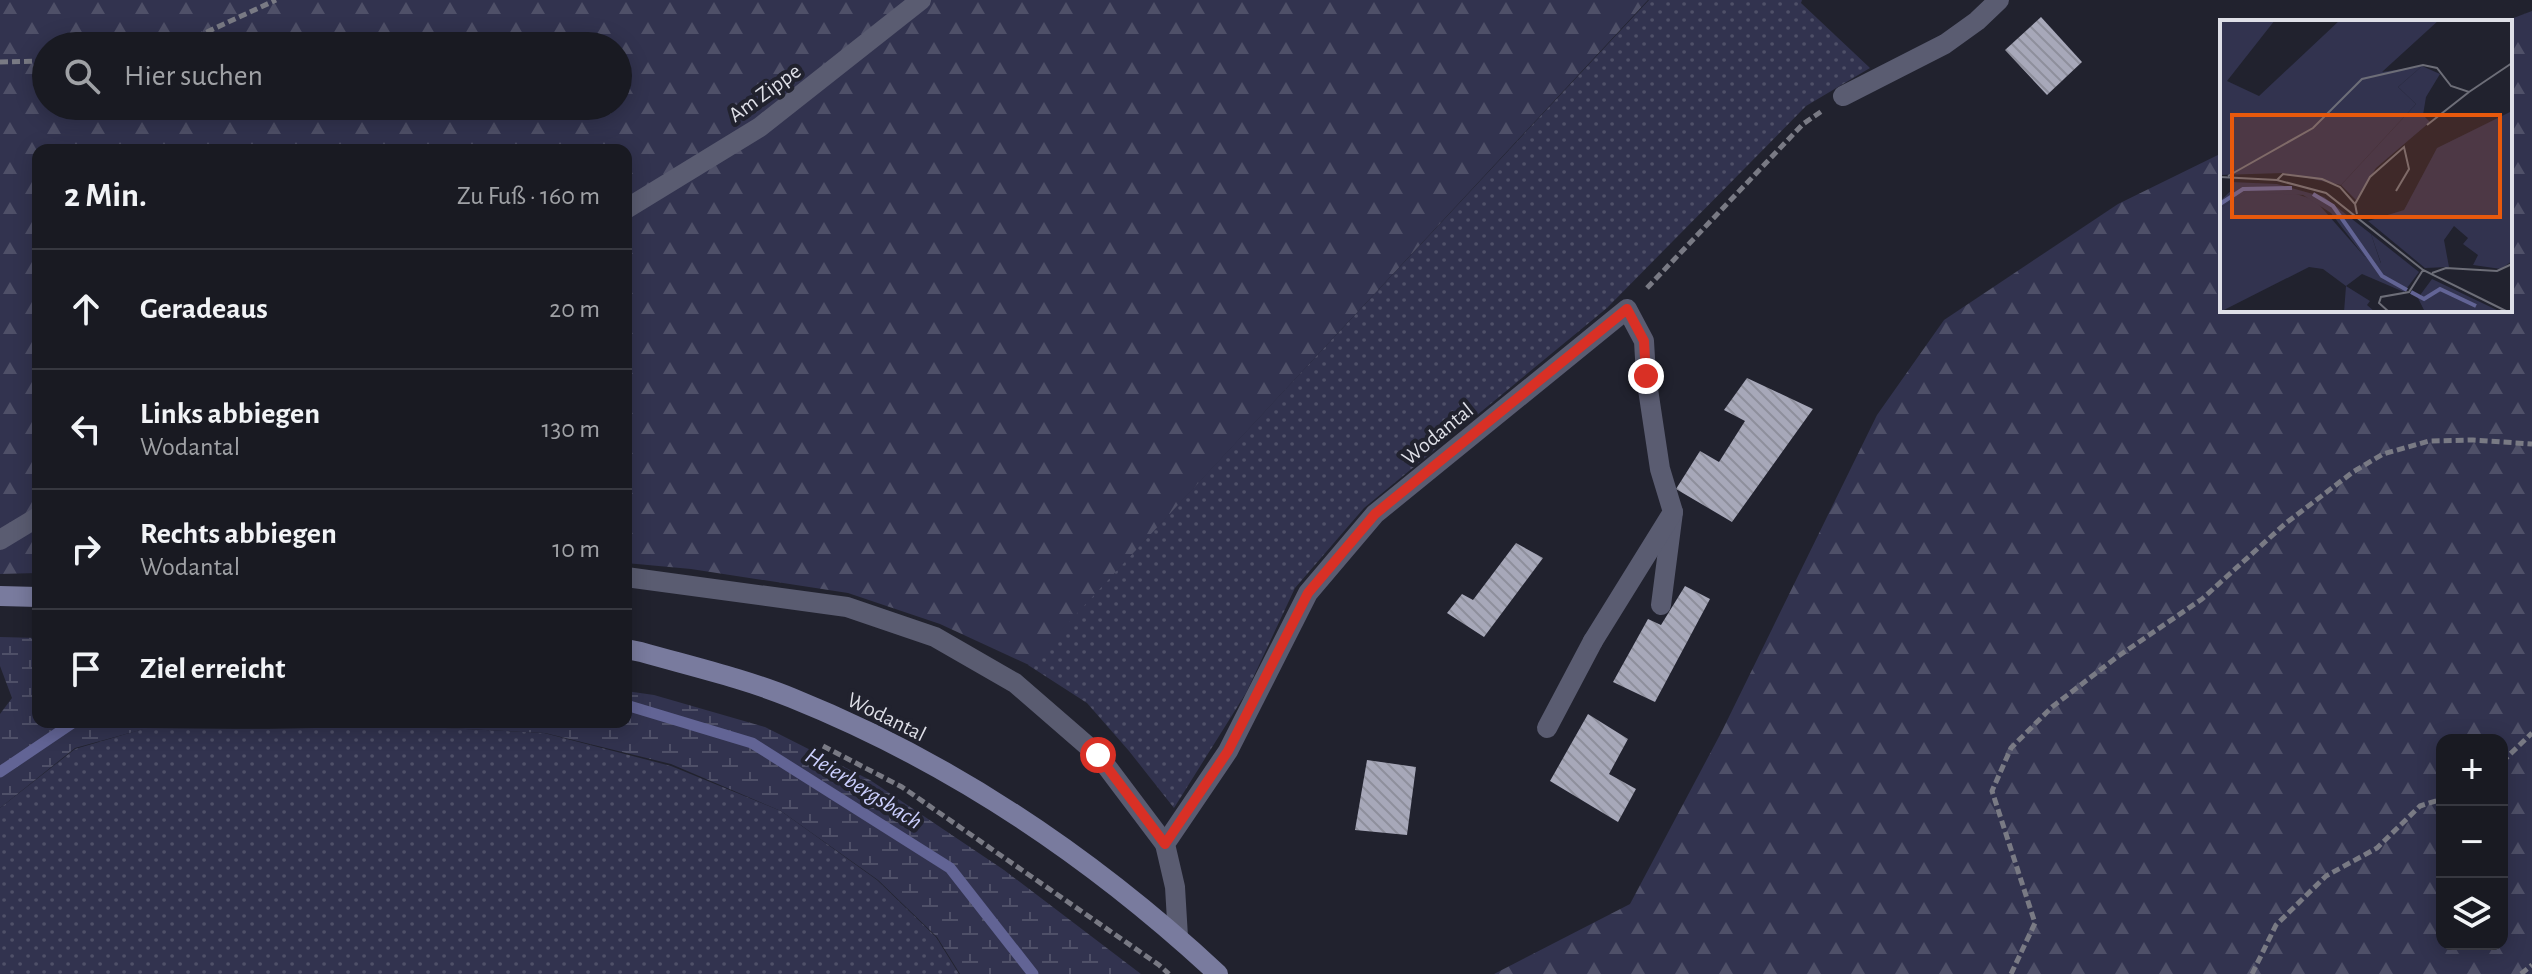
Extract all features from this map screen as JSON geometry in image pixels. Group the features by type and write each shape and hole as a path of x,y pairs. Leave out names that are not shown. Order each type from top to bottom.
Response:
{"main road":[{"path":"0,596 32,597"},
{"name":"Wodantal","path":"632,650 789,697 887,740 1028,823 1103,876 1218,974"}],"street":[{"name":"Am Zippe","path":"632,205 760,127 921,0"},
{"path":"1843,96 1945,44 1999,0"},
{"path":"1627,309 1644,341 1660,469 1673,512 1661,605"},
{"name":"Wodantal","path":"1165,844 1228,751 1308,593 1375,514 1627,309"},
{"path":"1547,728 1593,641 1673,512"},
{"path":"0,540 32,521"},
{"path":"632,578 847,607 935,637 1015,683 1098,755 1165,844 1175,887 1178,937"}],"path":[{"path":"207,32 276,0"},
{"path":"0,62 32,61"},
{"path":"1627,309 1803,124 1843,96"},
{"path":"2011,974 2035,923 1992,791 2011,748 2052,707 2117,657 2202,599 2286,523 2353,472 2383,454 2429,441 2532,444"},
{"path":"2508,756 2532,733"},
{"path":"810,739 902,787 1169,974"},
{"path":"2252,974 2276,925 2326,876 2377,848 2420,806 2436,801"},
{"path":"2521,974 2532,965"}],"green space":[{"path":"0,0 1648,0 1029,665 940,624 848,593 691,569 632,564 632,144 32,144 32,573 0,574"},
{"path":"1649,0 1802,0 1801,3 1870,68 1806,106 1607,308 1364,508 1295,588 1246,693 1174,808 1087,703 1028,665"},
{"path":"2532,11 2532,974 1494,974 1630,904 1722,731 1877,415 1944,320 2118,204 2220,154 2220,312 2512,312 2512,20 2508,20"},
{"path":"0,637 32,638 32,728 231,728 144,729 75,748 0,808 0,714 12,698 0,666"},
{"path":"632,692 654,695 765,727 870,780 1004,870 1141,974 960,974 937,937 878,880 781,811 671,764 545,733 446,728 632,728"},
{"path":"445,728 544,733 671,766 781,811 877,880 936,937 959,974 0,974 0,808 75,749 143,729"}],"building":[{"path":"2041,17 2082,62 2047,95 2005,50"},
{"path":"1747,378 1813,409 1732,522 1676,489 1700,451 1719,462 1745,421 1724,410"},
{"path":"1516,543 1543,558 1484,637 1447,613 1462,594 1473,600"},
{"path":"1685,586 1710,599 1655,702 1613,682 1648,619 1661,625"},
{"path":"1588,714 1628,739 1609,774 1636,789 1618,822 1550,781"},
{"path":"1367,760 1416,767 1407,835 1355,830"}],"waterway":[{"name":"Heierbergsbach","path":"632,707 752,743 950,868 1033,974"},
{"name":"Heierbergsbach","path":"0,772 65,728"}],"route":[{"path":"1098,755 1165,844 1228,751 1308,593 1375,514 1627,309 1644,341 1646,376"}]}
